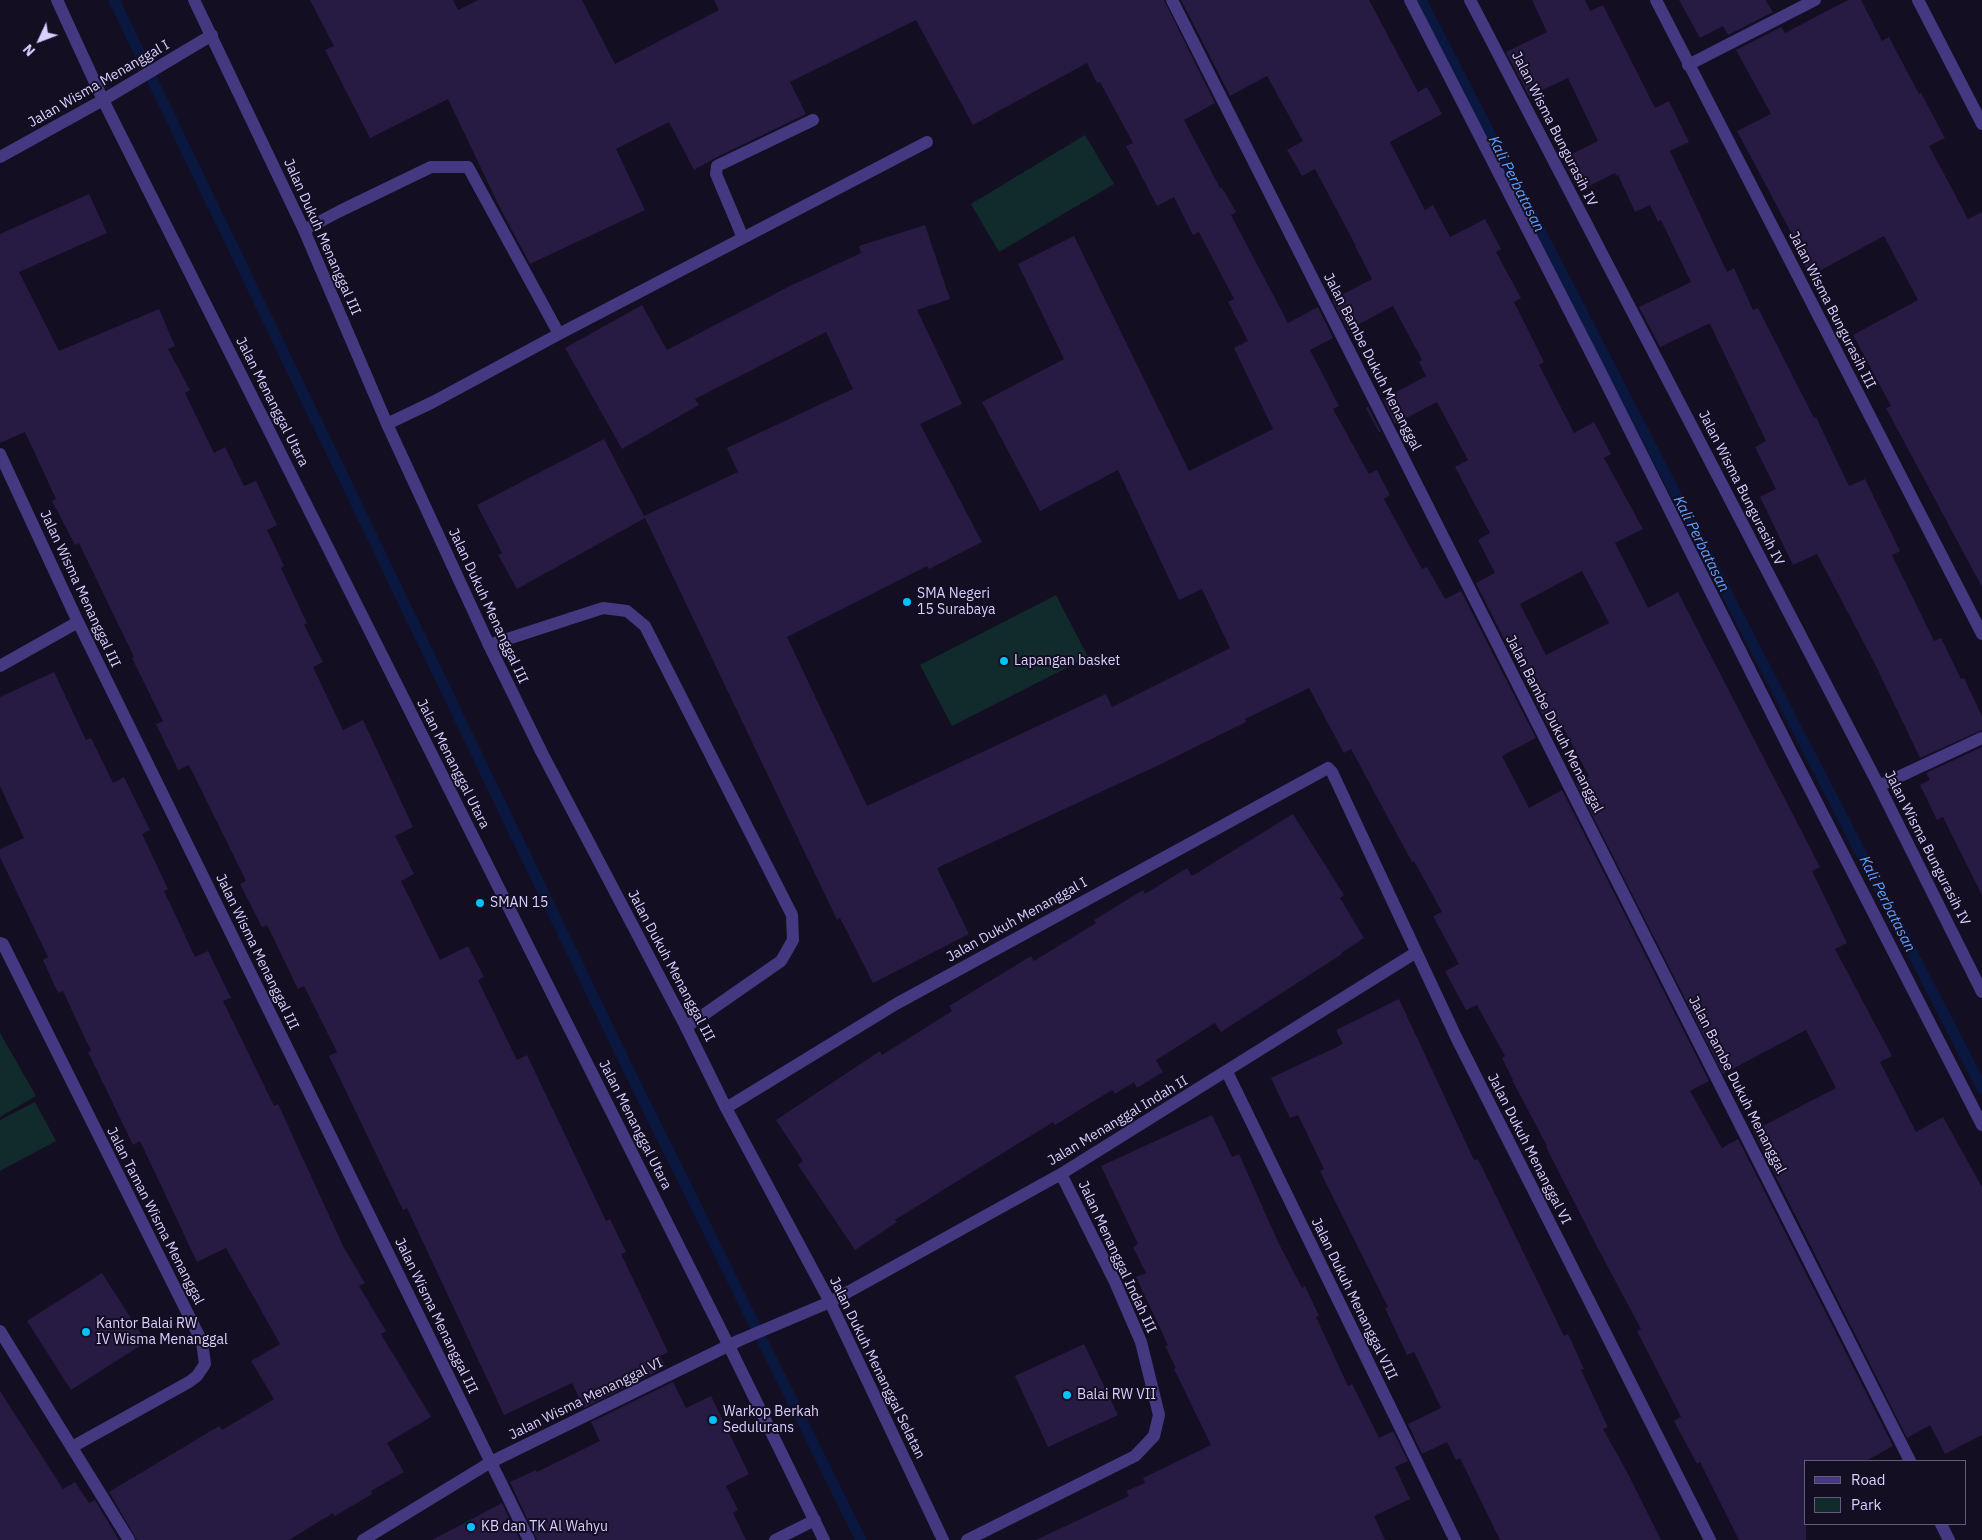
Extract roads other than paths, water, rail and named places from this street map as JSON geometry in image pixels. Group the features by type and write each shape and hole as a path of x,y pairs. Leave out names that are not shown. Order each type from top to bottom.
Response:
{"street":[{"name":"Jalan Menanggal Utara","path":"57,0 103,100 734,1343 824,1540"},
{"name":"Jalan Dukuh Menanggal III","path":"194,0 304,230 387,424 489,645 542,753 781,1211"},
{"name":"Jalan Bambe Dukuh Menanggal","path":"1172,0 1909,1460"},
{"path":"1410,0 1598,367 1799,770 1982,1125"},
{"name":"Jalan Wisma Bungurasih IV","path":"1470,0 1879,786 1982,992"},
{"name":"Jalan Wisma Bungurasih III","path":"1656,0 1982,634"},
{"path":"1688,65 1815,0"},
{"path":"1918,0 1982,124"},
{"name":"Jalan Wisma Menanggal I","path":"0,157 119,91 212,35"},
{"path":"743,238 716,174 717,166 813,120"},
{"path":"387,424 433,402 927,142"},
{"path":"304,230 340,210 431,167 468,167 559,334"},
{"name":"Jalan Wisma Menanggal III","path":"0,454 78,622 530,1540"},
{"path":"489,645 603,608 628,611 645,626 792,915 793,940 782,961 686,1028"},
{"path":"0,666 78,622"},
{"path":"1879,786 1982,738"},
{"name":"Jalan Dukuh Menanggal VI","path":"1328,768 1332,772 1457,1039 1710,1540"},
{"name":"Jalan Dukuh Menanggal I","path":"726,1108 896,1004 1328,768"},
{"name":"Jalan Taman Wisma Menanggal","path":"0,943 3,944 202,1342 205,1364 197,1376 72,1447"},
{"name":"Jalan Menanggal Indah II","path":"830,1302 1060,1174 1227,1072 1415,952"},
{"name":"Jalan Dukuh Menanggal VIII","path":"1227,1072 1455,1540"},
{"name":"Jalan Menanggal Indah III","path":"967,1540 1135,1456 1154,1436 1159,1415 1141,1342 1114,1282 1060,1174"},
{"name":"Jalan Dukuh Menanggal Selatan","path":"781,1211 830,1302 943,1540"},
{"name":"Jalan Wisma Menanggal VI","path":"363,1540 491,1462 734,1343 830,1302"},
{"path":"0,1331 129,1540"},
{"path":"775,1540 814,1520"},
{"path":"1942,1525 1950,1540"}],"waterway":[{"path":"114,0 633,1079 861,1540"},
{"name":"Kali Perbatasan","path":"1421,0 1982,1088"}],"place":[{"name":"SMA Negeri 15 Surabaya","path":"907,602"},
{"name":"Lapangan basket","path":"1004,661"},
{"name":"SMAN 15","path":"480,903"},
{"name":"Kantor Balai RW IV Wisma Menanggal","path":"86,1332"},
{"name":"Balai RW VII","path":"1067,1395"},
{"name":"Warkop Berkah Sedulurans","path":"713,1420"},
{"name":"KB dan TK Al Wahyu","path":"471,1527"}]}
